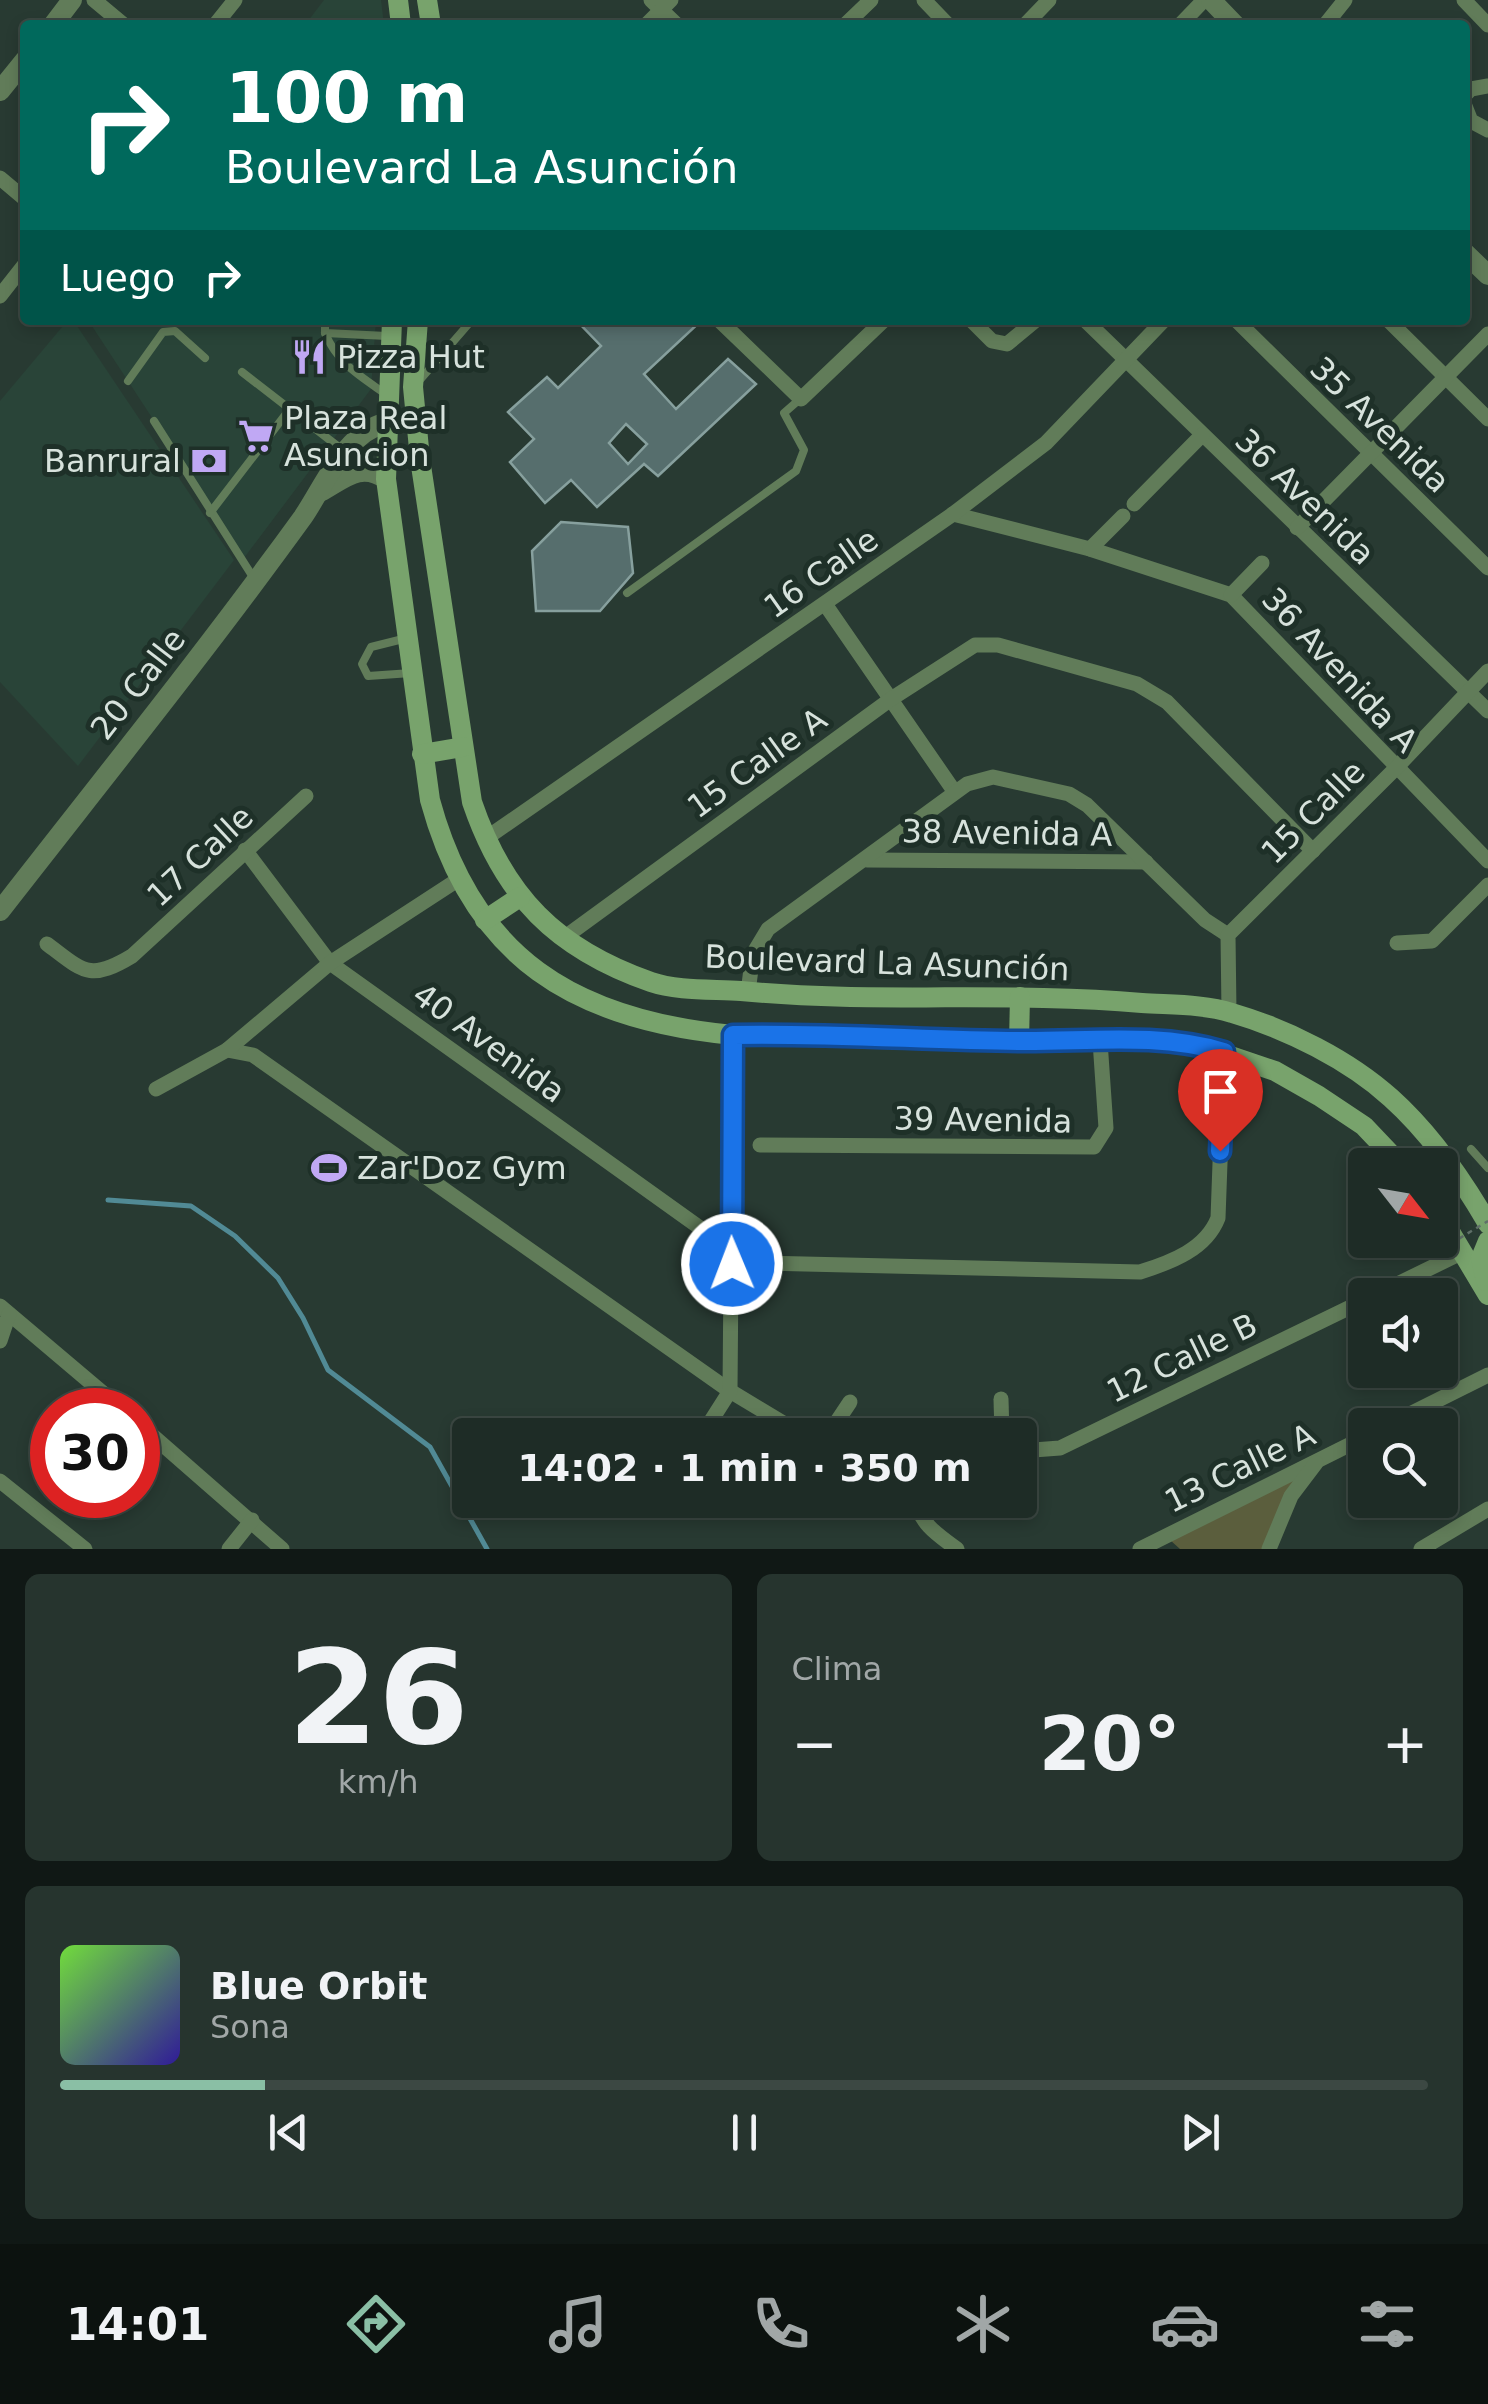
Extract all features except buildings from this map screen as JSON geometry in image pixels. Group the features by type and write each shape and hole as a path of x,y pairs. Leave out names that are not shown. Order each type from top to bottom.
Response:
{"main road":[{"name":"Boulevard La Asunción","path":"418,325 413,387 420,459 472,802 501,871 520,897 565,938 654,984 793,996 1099,999 1229,1012 1297,1039 1344,1064 1391,1098 1444,1157 1488,1222"},
{"path":"391,328 386,479 422,754 438,828 459,878 485,920 513,952 554,984 600,1007 645,1022 733,1035 1198,1044 1274,1071 1320,1096 1364,1126 1384,1148"},
{"path":"387,422 406,431 420,459"},
{"path":"422,754 463,747"},
{"path":"485,920 520,897"},
{"path":"792,1034 793,996"},
{"path":"1019,1042 1020,998"},
{"path":"1183,1044 1184,1006"},
{"path":"1488,1241 1481,1258 1488,1291"},
{"path":"1458,1256 1488,1291"}],"street":[{"path":"56,20 72,0"},
{"path":"94,0 118,20"},
{"path":"219,20 235,0"},
{"path":"850,20 871,0"},
{"path":"924,0 943,20"},
{"path":"1030,20 1050,0"},
{"path":"1185,20 1207,0 1229,20"},
{"path":"1329,20 1345,0"},
{"path":"1464,0 1488,24"},
{"path":"0,91 20,66"},
{"path":"0,178 20,195"},
{"path":"0,296 20,270"},
{"path":"724,325 801,399 879,325"},
{"path":"976,325 1000,344 1012,343 1031,325"},
{"name":"36 Avenida","path":"1090,325 1488,711"},
{"name":"16 Calle","path":"485,840 953,514 1046,443 1159,325"},
{"name":"35 Avenida","path":"1241,325 1488,568"},
{"path":"1393,325 1488,419"},
{"path":"1298,528 1488,334"},
{"name":"20 Calle","path":"0,911 256,582 344,451 368,430 387,422"},
{"path":"1090,550 1202,436"},
{"name":"20 Calle","path":"320,492 358,470 369,470 386,479"},
{"name":"36 Avenida A","path":"953,514 1090,550 1231,595 1488,861"},
{"path":"1231,595 1262,563"},
{"path":"825,604 891,699 961,788"},
{"name":"15 Calle A","path":"565,938 891,699 974,645 987,644 1137,684 1167,702 1313,851"},
{"name":"15 Calle","path":"1228,935 1488,671"},
{"path":"748,992 753,954 762,936 961,788 993,777 1069,794 1101,816 1205,920 1228,935 1229,1012"},
{"name":"17 Calle","path":"47,944 82,970 106,971 132,956 306,796"},
{"name":"40 Avenida","path":"244,850 330,962 731,1250"},
{"name":"38 Avenida A","path":"867,860 1146,862"},
{"path":"156,1089 227,1050 330,962 459,878"},
{"path":"1397,943 1432,940 1488,885"},
{"path":"713,1418 730,1391 733,1035"},
{"name":"39 Avenida","path":"760,1145 1094,1147 1106,1128 1100,1041"},
{"path":"227,1050 254,1055 730,1391 775,1418"},
{"path":"759,1263 1140,1272 1169,1263 1210,1237 1218,1218 1224,1052"},
{"path":"1404,1278 1439,1258"},
{"name":"12 Calle B","path":"1037,1450 1060,1448 1348,1308"},
{"path":"0,1341 5,1310"},
{"path":"5,1310 96,1388"},
{"path":"1423,1408 1488,1376"},
{"path":"1001,1399 1002,1418"},
{"path":"839,1418 850,1402"},
{"path":"160,1442 282,1549"},
{"name":"13 Calle A","path":"1140,1549 1166,1544 1348,1445"},
{"path":"1269,1549 1291,1496 1319,1460"},
{"path":"0,1481 85,1549"},
{"path":"1421,1549 1488,1509"},
{"path":"922,1518 957,1549"},
{"path":"230,1549 252,1520"}],"lane":[{"path":"325,325 333,352 344,366 388,395"},
{"path":"368,335 369,325"},
{"path":"413,387 468,325"},
{"path":"325,333 368,335 391,328"},
{"path":"128,382 168,330 205,358"},
{"path":"242,372 344,451"},
{"path":"628,593 796,471 804,450 784,412 801,399"},
{"path":"210,513 290,410"},
{"path":"154,420 256,582"},
{"path":"407,638 371,647 362,664 368,676 411,673"},
{"path":"1472,1149 1488,1168"}],"path":[{"path":"1458,1246 1488,1222"}],"shaded area":[{"path":"324,0 381,0 383,20 309,20"},
{"path":"64,325 76,325 234,560 78,766 0,682 0,401"},
{"path":"91,325 376,325 371,389 244,558"},
{"path":"1302,1476 1263,1549 1180,1549 1170,1540"}],"waterway":[{"path":"108,1200 191,1206 235,1236 278,1278 328,1370 430,1447 487,1549"}],"place":[{"name":"Pizza Hut","path":"309,357"},
{"name":"Plaza Real Asuncion","path":"256,436"},
{"name":"Banrural","path":"209,461"},
{"name":"Zar'Doz Gym","path":"329,1168"}],"route":[{"path":"732,1264 733,1035 1198,1044 1224,1052 1220,1151"}]}
